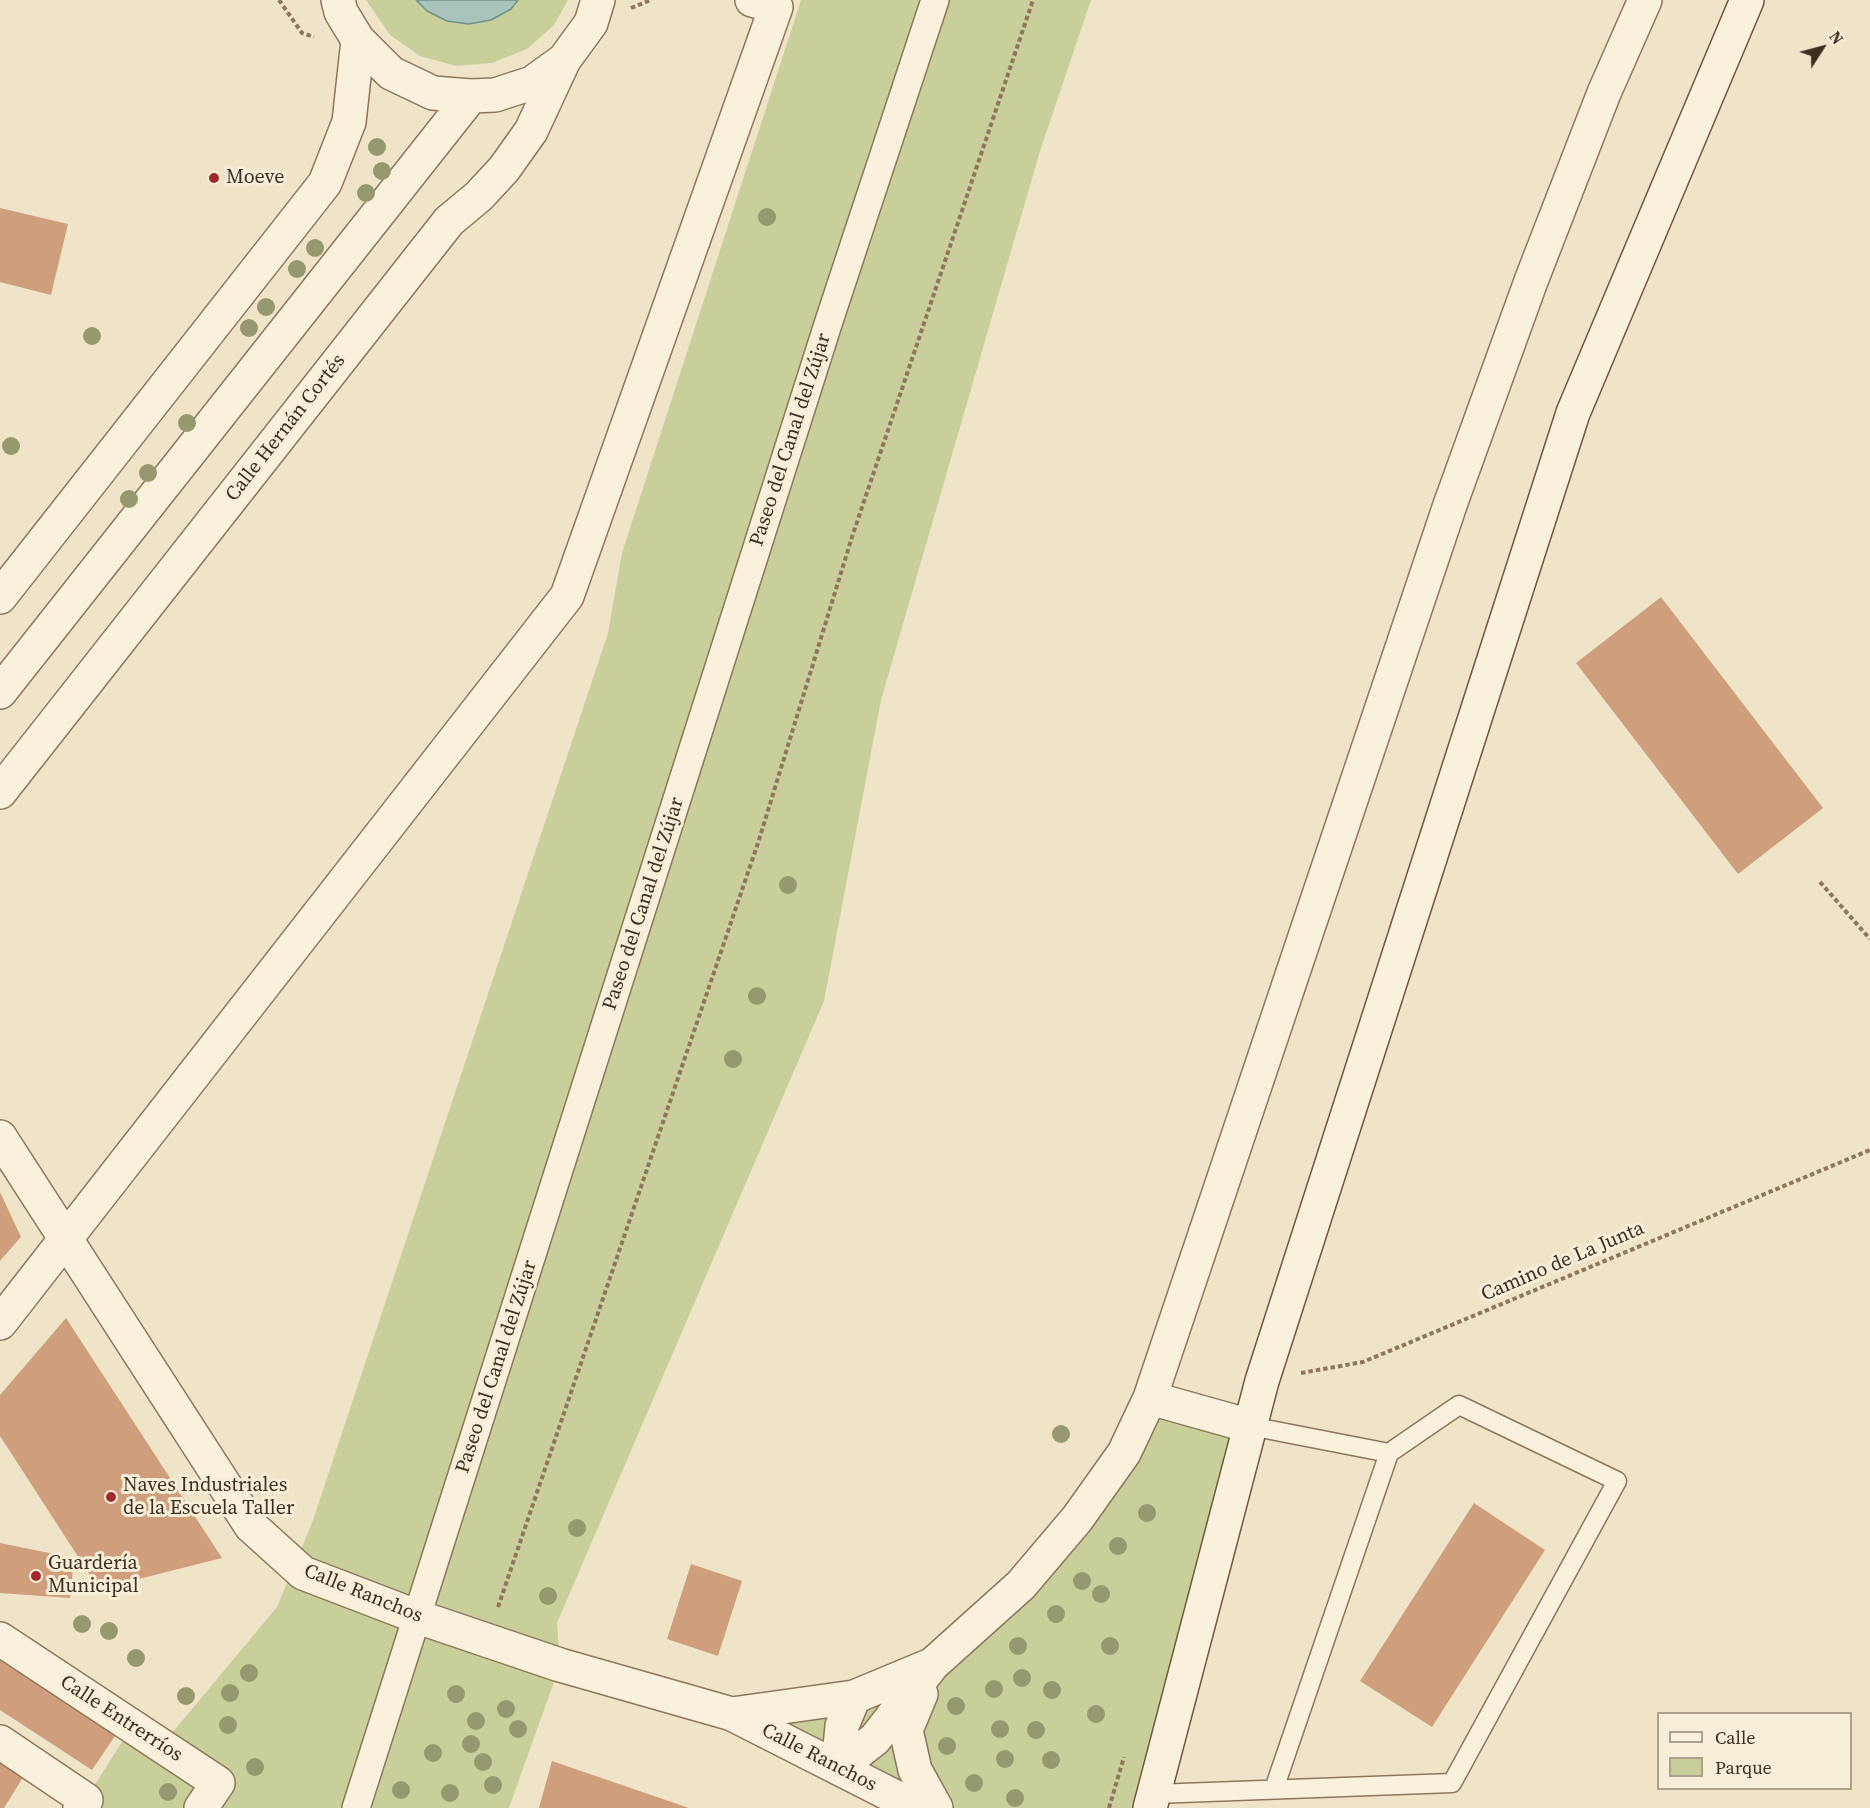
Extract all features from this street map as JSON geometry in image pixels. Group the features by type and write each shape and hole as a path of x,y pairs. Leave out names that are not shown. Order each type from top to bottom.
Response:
{"street":[{"path":"338,0 341,12 358,40 391,73 433,93 471,96 495,95 532,83 564,60 591,23 598,0"},
{"path":"0,1323 567,596 776,7 752,0"},
{"name":"Paseo del Canal del Zújar","path":"356,1808 829,321 935,0"},
{"path":"838,1768 875,1739 933,1664 1021,1585 1077,1519 1124,1453 1150,1398 1450,505 1535,270 1604,93 1645,0"},
{"path":"1152,1801 1262,1381 1574,413 1747,0"},
{"path":"0,597 325,183 349,122 358,40"},
{"name":"Calle Hernán Cortés","path":"0,792 449,221 479,196 504,169 531,131 564,60"},
{"path":"0,692 471,96"},
{"name":"Calle Ranchos","path":"0,1137 251,1526 303,1573 418,1617 560,1665 732,1714 917,1808"},
{"path":"1150,1398 1250,1426"},
{"name":"Calle Entrerríos","path":"0,1639 218,1783 201,1808"},
{"path":"732,1714 854,1696 933,1664"},
{"path":"933,1664 906,1730 915,1770 936,1808"},
{"path":"838,1768 842,1726 854,1696"},
{"path":"0,1742 86,1800 80,1808"}],"lane":[{"path":"1152,1801 1274,1789 1452,1783 1617,1481 1459,1405 1389,1453 1274,1789"},
{"path":"1250,1426 1389,1453"}],"path":[{"path":"486,1639 754,854 852,537 1033,0"},
{"path":"1820,882 1870,939"},
{"name":"Camino de La Junta","path":"1262,1381 1363,1362 1870,1150"}],"green space":[{"path":"366,0 568,0 554,25 527,49 492,63 456,66 420,56 390,35"},
{"path":"801,0 1091,0 1040,151 881,700 824,1001 557,1623 560,1665 509,1808 80,1808 132,1726 162,1745 277,1607 312,1523 608,633 622,553"},
{"path":"1150,1398 1250,1426 1150,1808 917,1808 732,1714 933,1664 1021,1585"}],"water":[{"path":"416,0 518,0 511,9 491,20 469,24 447,21 427,11"}],"building":[{"path":"0,208 68,224 51,295 0,282"},
{"path":"1661,597 1823,808 1738,874 1576,663"},
{"path":"0,1192 21,1237 0,1261"},
{"name":"Naves Industriales de la Escuela Taller","path":"66,1318 222,1558 99,1589 0,1436 0,1395"},
{"path":"1474,1503 1545,1550 1432,1727 1360,1681"},
{"name":"Guardería Municipal","path":"0,1543 74,1558 70,1598 0,1593"},
{"path":"691,1564 742,1581 718,1656 667,1639"},
{"path":"0,1652 119,1730 92,1770 0,1710"},
{"path":"0,1753 27,1771 4,1808 0,1808"},
{"path":"552,1761 689,1808 539,1808"}],"place":[{"name":"Moeve","path":"214,178"},
{"name":"Naves Industriales de la Escuela Taller","path":"111,1497"},
{"name":"Guardería Municipal","path":"36,1576"}]}
